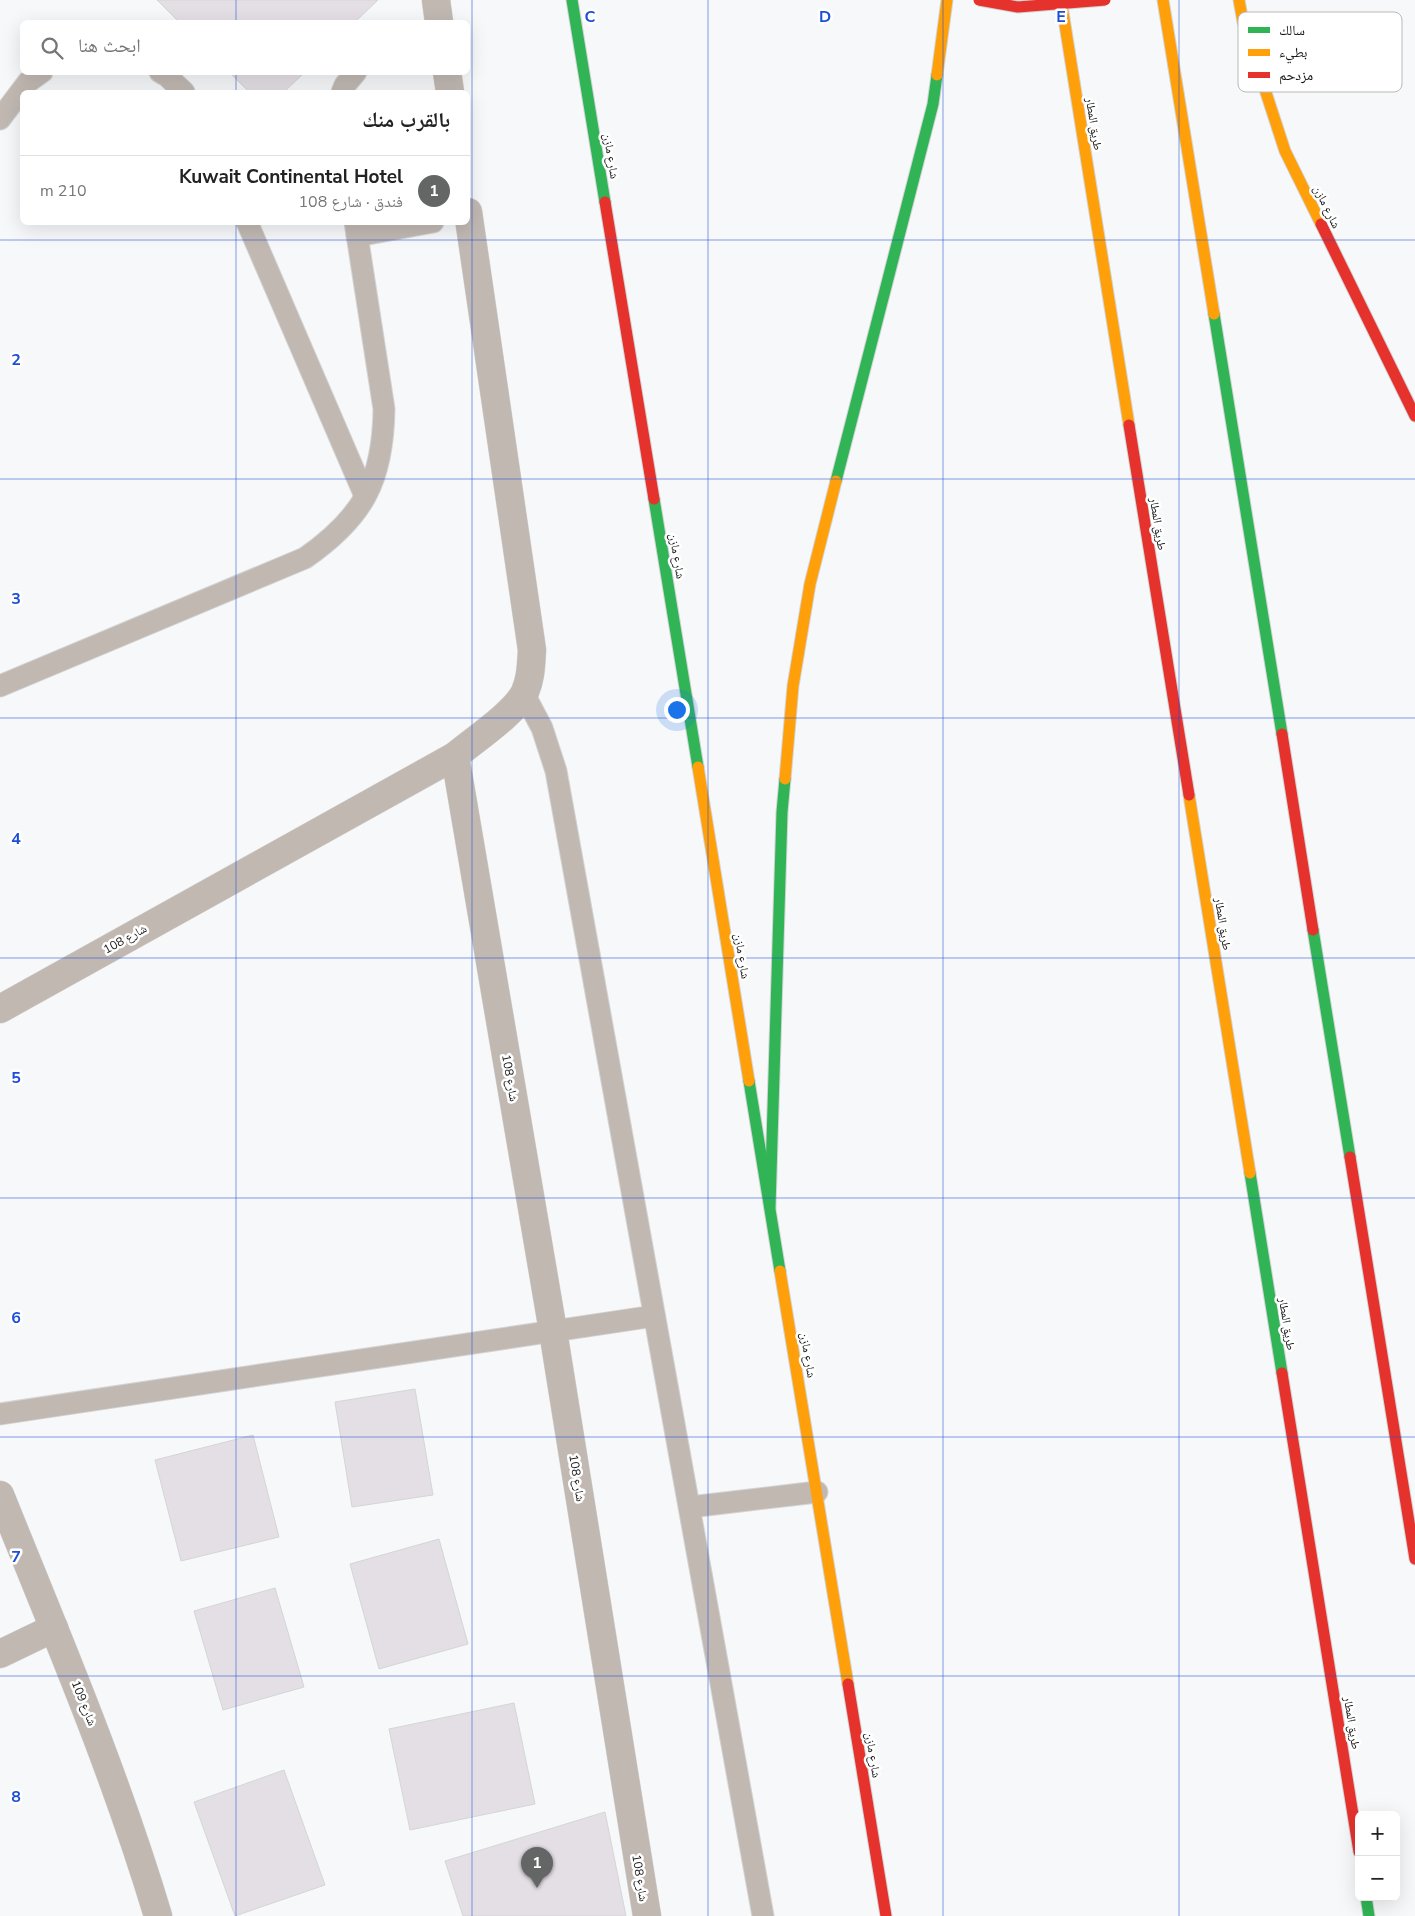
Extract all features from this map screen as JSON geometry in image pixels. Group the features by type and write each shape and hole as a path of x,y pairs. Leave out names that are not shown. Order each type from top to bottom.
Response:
{"main road":[{"path":"770,1207 782,812 793,686 810,584 933,104 947,0"},
{"path":"979,0 1018,7 1105,0"},
{"name":"طريق المطار","path":"1061,0 1355,1827"},
{"path":"1163,0 1415,1559"},
{"name":"شارع مازن","path":"571,1 886,1916"},
{"name":"شارع مازن","path":"1266,92 1285,151 1415,416"},
{"path":"1367,1901 1369,1916"}],"street":[{"path":"436,0 439,20"},
{"path":"447,75 450,90"},
{"path":"455,756 511,711 524,694 531,673 532,650 469,225"},
{"name":"شارع 108","path":"0,1009 455,756 553,1331 646,1916"},
{"name":"شارع 109","path":"0,1494 102,1749 145,1872 158,1916"},
{"path":"0,1654 54,1628"}],"lane":[{"path":"22,90 28,82 38,75"},
{"path":"165,75 182,90"},
{"path":"343,90 353,75"},
{"path":"0,119 20,93"},
{"path":"248,225 366,496"},
{"path":"0,686 305,558 329,541 350,521 366,496 378,468 384,439 384,408 356,229 400,225"},
{"path":"524,694 542,728 556,771 763,1916"},
{"path":"0,1414 654,1316"},
{"path":"690,1507 817,1492"}],"building":[{"path":"157,0 378,0 357,20 177,20"},
{"path":"232,75 302,75 286,90 247,90"},
{"path":"415,1389 433,1495 352,1507 335,1402"},
{"path":"253,1435 279,1537 181,1561 155,1460"},
{"path":"439,1539 468,1644 379,1669 350,1564"},
{"path":"275,1588 304,1687 223,1710 194,1611"},
{"path":"514,1703 535,1804 410,1830 389,1729"},
{"path":"284,1770 325,1885 235,1916 194,1802"},
{"path":"605,1812 626,1916 463,1916 445,1861"}],"traffic: fast":[{"path":"572,0 605,202"},
{"path":"836,481 933,104 937,75"},
{"path":"1214,314 1282,734"},
{"path":"654,499 698,767"},
{"path":"770,1207 782,812 785,779"},
{"path":"1313,930 1350,1157"},
{"path":"749,1081 780,1271"},
{"path":"1250,1173 1282,1373"},
{"path":"1367,1901 1369,1916"}],"traffic: slow":[{"path":"937,75 947,0"},
{"path":"1061,0 1129,425"},
{"path":"1163,0 1214,314"},
{"path":"1239,0 1241,12"},
{"path":"1266,92 1285,151 1321,224"},
{"path":"785,779 793,686 810,584 836,481"},
{"path":"698,767 749,1081"},
{"path":"1189,795 1250,1173"},
{"path":"780,1271 848,1684"}],"traffic: jam":[{"path":"979,0 1018,7 1105,0"},
{"path":"605,202 654,499"},
{"path":"1321,224 1415,416"},
{"path":"1129,425 1189,795"},
{"path":"1282,734 1313,930"},
{"path":"1350,1157 1415,1559"},
{"path":"1282,1373 1355,1827"},
{"path":"848,1684 886,1916"}],"place":[{"name":"Kuwait Continental Hotel","path":"537,1888"}]}
